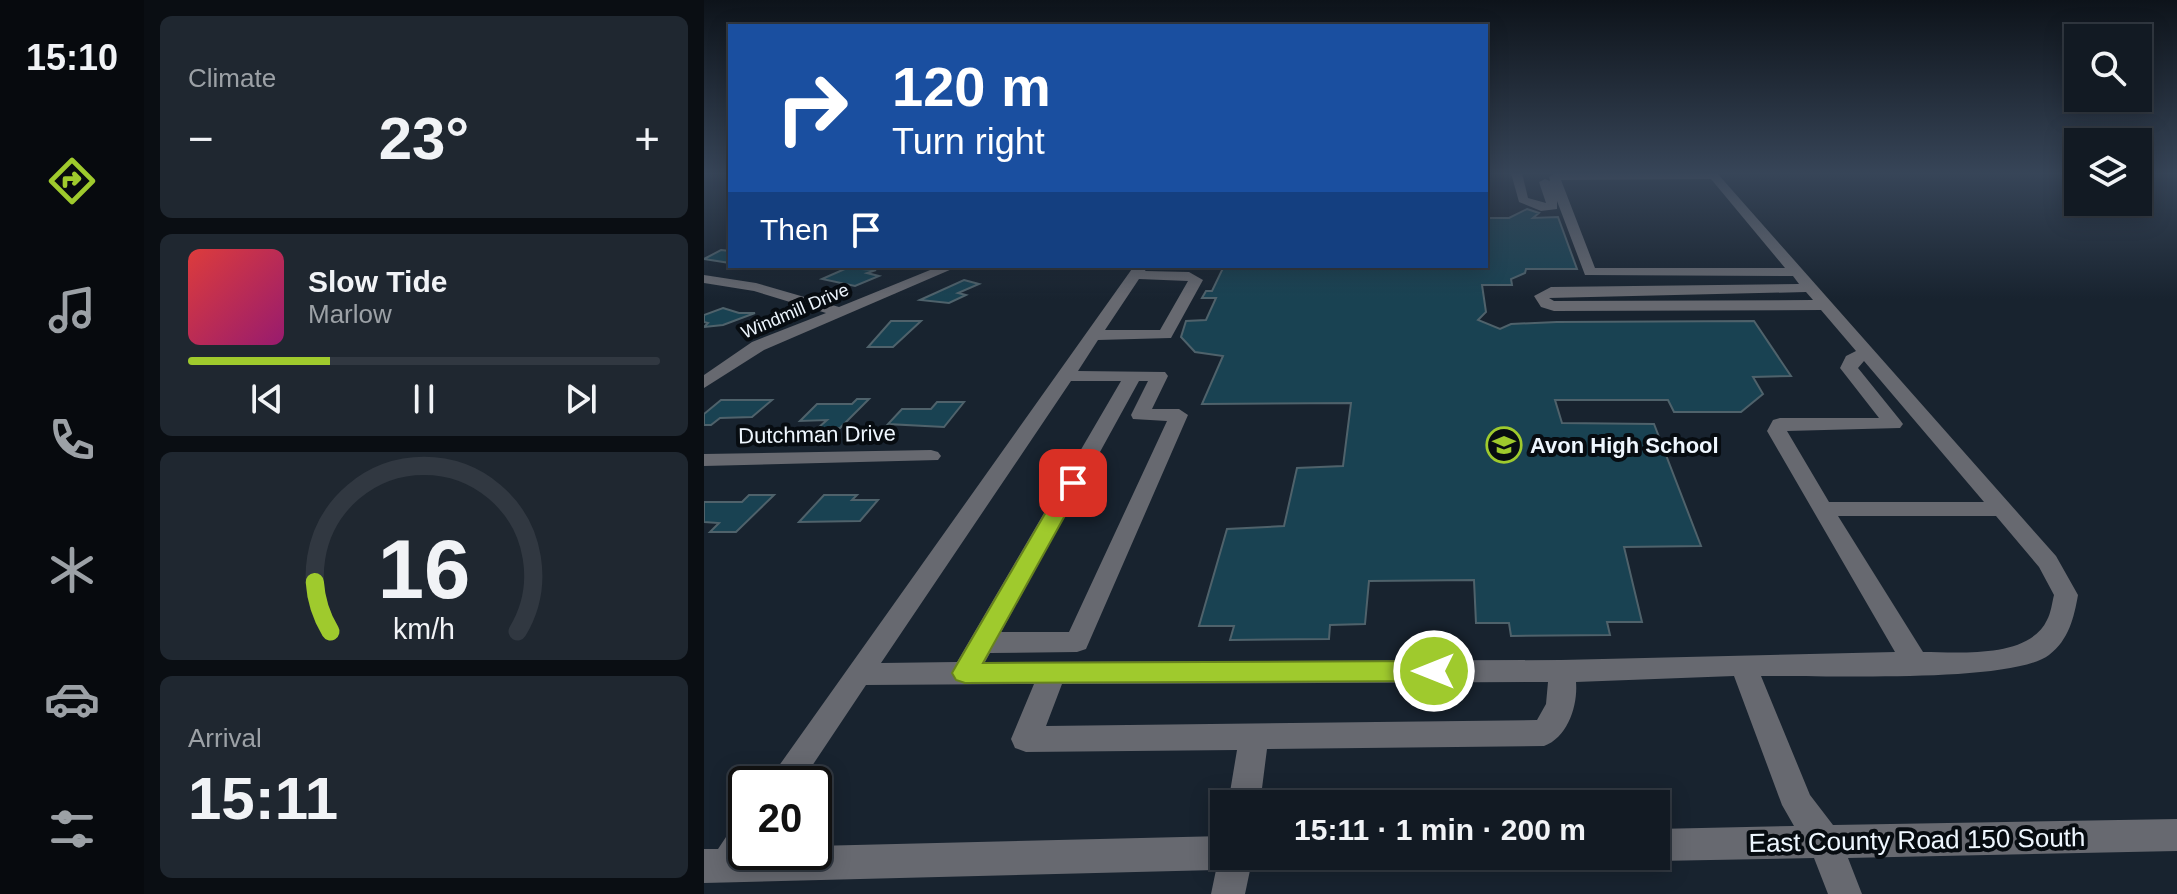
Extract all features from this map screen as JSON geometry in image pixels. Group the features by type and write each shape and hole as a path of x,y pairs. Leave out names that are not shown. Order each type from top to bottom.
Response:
{"street":[{"path":"1568,215 1590,272 1811,288"},
{"path":"859,674 1561,671 1991,662 2039,648 2059,625 2066,595 2048,562 1747,215"},
{"name":"Windmill Drive","path":"704,383 758,346 947,268"},
{"path":"795,766 1093,335 1138,271 1189,276 1196,280 1165,335 1093,335"},
{"path":"704,279 756,287 840,312"},
{"path":"1811,288 1554,306 1546,304 1541,296 1551,291 1811,288"},
{"path":"1866,353 1852,360 1849,368 1893,424"},
{"path":"982,643 1077,642 1179,415 1140,415 1159,376 1065,376"},
{"path":"965,673 1133,376"},
{"path":"1915,663 1777,431 1780,424 1927,424"},
{"name":"Dutchman Drive","path":"704,460 931,456"},
{"path":"1822,509 2000,509"},
{"path":"1743,665 1798,805 1825,842 1845,894"},
{"path":"1052,673 1026,739 1544,733 1555,720 1565,697 1561,671"},
{"path":"1246,790 1254,738"},
{"name":"East County Road 150 South","path":"1670,845 2177,835"},
{"path":"715,866 1210,853"},
{"path":"1228,894 1233,870"}],"building":[{"name":"Avon High School","path":"1516,215 1558,217 1577,269 1526,269 1525,273 1511,279 1512,285 1482,285 1486,312 1478,320 1500,329 1511,324 1557,322 1754,321 1791,376 1753,377 1763,394 1741,412 1674,412 1668,400 1555,400 1562,423 1654,424 1701,546 1624,547 1642,622 1607,622 1610,635 1511,636 1509,623 1476,623 1474,580 1369,581 1365,624 1330,625 1329,639 1230,640 1234,626 1199,626 1227,529 1284,526 1297,468 1343,466 1351,403 1202,404 1223,356 1195,352 1181,337 1186,321 1206,320 1216,298 1202,298 1206,291 1212,291 1223,268 1488,268 1488,218 1509,218"},
{"path":"721,250 728,251 728,263 704,259"},
{"path":"847,268 876,270 867,273 879,276 855,286 822,279"},
{"path":"964,280 979,284 958,293 966,295 949,303 920,300"},
{"path":"723,308 739,313 755,313 723,325 704,327 708,323 704,322 704,315"},
{"path":"891,321 921,321 893,347 868,347"},
{"path":"857,399 869,399 840,428 818,428 827,420 800,421 817,404 852,404"},
{"path":"721,400 772,400 752,417 720,418 711,425 704,425 704,414"},
{"path":"937,402 964,402 944,427 888,424 902,409 931,409"},
{"path":"749,495 774,495 736,532 710,532 719,523 704,522 704,502 742,502"},
{"path":"824,495 857,495 852,500 878,500 860,521 799,522"}],"place":[{"name":"Avon High School","path":"1504,445"}],"route":[{"path":"1073,483 965,673 1434,671"}]}
